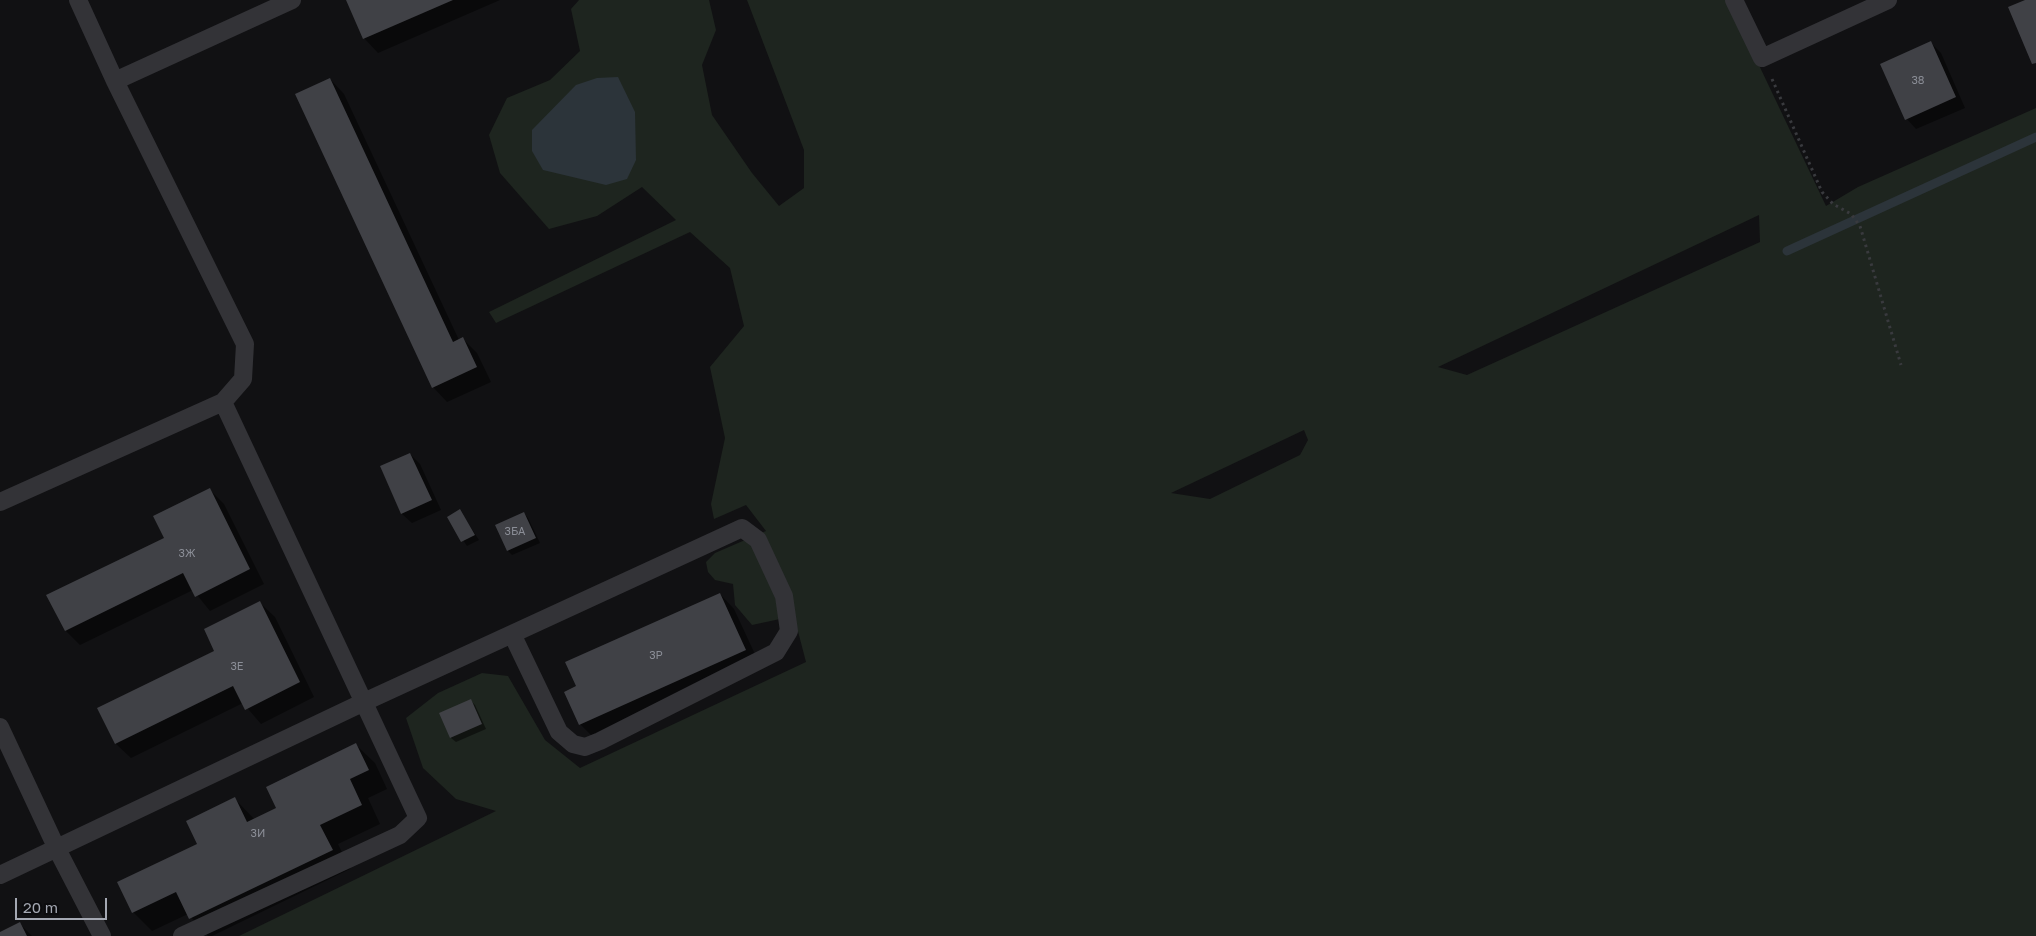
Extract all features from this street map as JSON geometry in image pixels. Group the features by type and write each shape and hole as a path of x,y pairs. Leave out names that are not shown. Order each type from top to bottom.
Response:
{"lane":[{"path":"0,502 223,402 243,379 245,344 115,81 78,0"},
{"path":"115,81 292,0"},
{"path":"1734,0 1762,58 1888,0"},
{"path":"182,936 400,835 418,818 223,402"},
{"path":"0,875 362,702 742,528 758,540 784,596 789,631 776,652 600,742 585,746 573,744 559,732 512,634"},
{"path":"0,727 57,849 102,936"}],"path":[{"path":"1762,58 1822,192 1833,204 1851,214 1860,226 1901,365"}],"shaded area":[{"path":"579,0 709,0 716,30 702,65 712,115 752,173 779,206 804,188 804,150 747,0 1728,0 1826,206 1858,187 2036,108 2036,936 239,936 496,811 456,799 423,768 406,718 438,693 482,673 508,676 545,740 580,768 806,662 794,616 752,625 735,605 733,584 715,580 708,572 706,562 715,553 766,531 746,505 714,519 711,504 725,438 710,367 744,326 730,268 690,232 496,323 489,312 676,220 642,187 597,216 549,229 500,173 489,135 507,98 550,80 580,51 571,9","holes":["1759,215 1760,242 1467,375 1438,367","1304,430 1308,440 1300,455 1210,499 1171,493"]},
{"path":"618,77 635,112 636,160 627,179 606,185 543,170 532,151 532,130 576,85 597,78"}],"building":[{"path":"346,0 453,0 363,39"},
{"path":"2025,0 2036,0 2036,63 2032,64 2008,7"},
{"path":"1931,41 1956,97 1905,120 1880,64"},
{"path":"330,78 453,342 463,337 477,367 432,388 295,94"},
{"path":"410,453 432,500 401,514 380,466"},
{"path":"210,488 250,569 195,597 183,573 65,631 46,595 164,538 153,516"},
{"path":"460,509 475,535 461,542 447,517"},
{"path":"524,512 536,538 507,551 495,525"},
{"path":"720,593 746,650 579,725 564,692 576,686 565,662"},
{"path":"260,601 300,682 245,710 233,686 115,744 97,708 214,651 204,629"},
{"path":"471,699 482,724 450,738 439,713"},
{"path":"356,743 369,770 350,779 362,805 320,825 333,850 189,919 176,892 132,913 117,882 197,844 186,821 235,797 247,822 276,808 266,787"},
{"path":"20,922 27,936 0,936 0,932"}],"waterway":[{"path":"1787,251 2036,137"}]}
